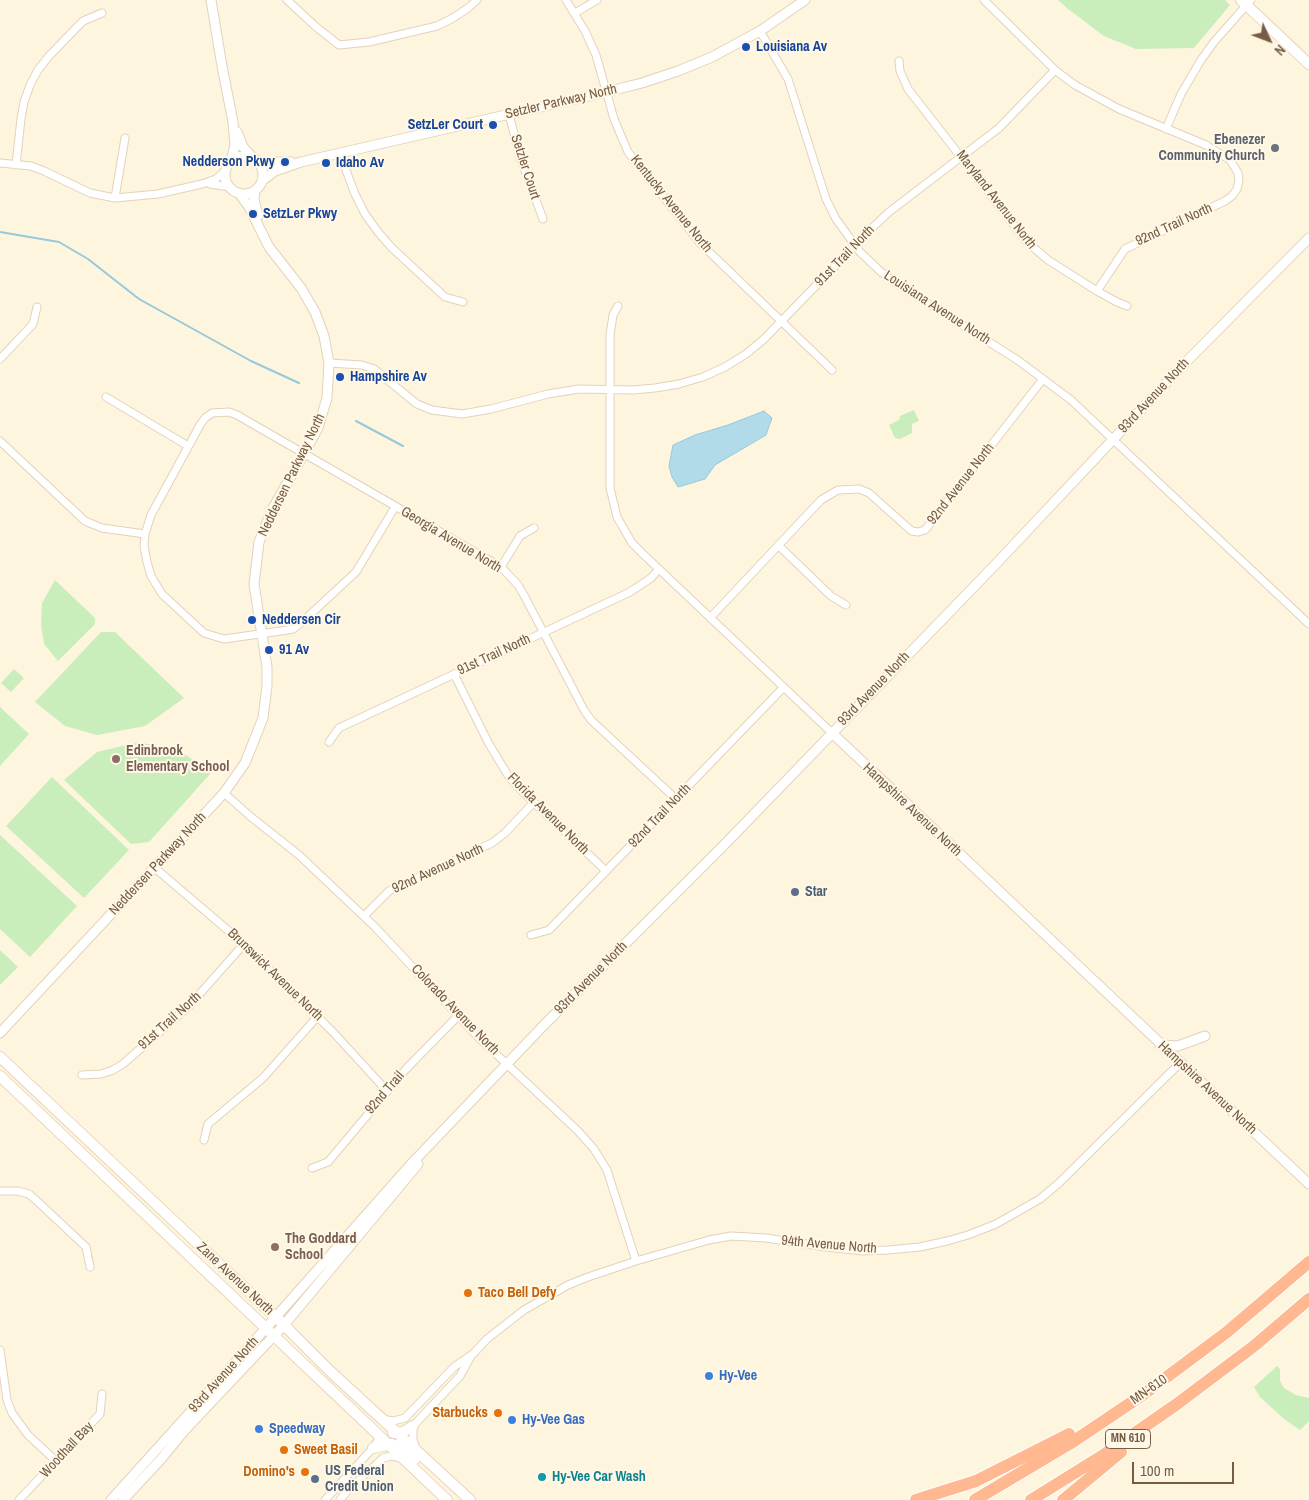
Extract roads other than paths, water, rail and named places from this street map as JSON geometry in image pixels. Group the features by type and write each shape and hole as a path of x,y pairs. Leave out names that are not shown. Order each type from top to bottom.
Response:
{"highway":[{"name":"MN-610","path":"975,1500 1066,1446 1144,1394 1227,1332 1309,1262"},
{"name":"MN-610","path":"1031,1500 1129,1438 1222,1371 1309,1299"},
{"path":"1063,1500 1115,1456 1181,1407 1222,1371"},
{"path":"916,1500 962,1486 995,1472 1051,1445 1144,1394"}],"main road":[{"path":"1246,2 1309,64"},
{"name":"Zane Avenue North","path":"0,1057 284,1325 330,1372 470,1500"},
{"name":"Zane Avenue North","path":"0,1076 447,1500"},
{"path":"328,1387 352,1402 384,1431 398,1434 413,1426"},
{"path":"373,1448 388,1444 399,1446 464,1500"}],"street":[{"path":"211,0 233,122 235,146 234,154 228,166 227,182 239,194 247,194 255,190 263,180 262,168 243,147 233,122"},
{"path":"287,0 339,45 369,42 437,26 453,18 477,0"},
{"name":"Kentucky Avenue North","path":"566,0 575,13 596,55 614,119 628,152 700,243 832,370"},
{"path":"575,13 597,0"},
{"name":"Setzler Parkway North","path":"263,180 275,171 301,162 642,83 712,57 760,31 805,0"},
{"path":"984,0 1055,70 1096,98 1166,129 1181,94 1201,60 1246,2"},
{"path":"16,164 24,102 38,70 83,21 102,13"},
{"name":"Louisiana Avenue North","path":"760,31 788,79 826,199 836,220 854,246 871,263 899,285 1019,361 1078,406 1309,624"},
{"name":"Maryland Avenue North","path":"899,61 900,71 908,89 1036,252 1097,291 1127,306"},
{"name":"91st Trail North","path":"610,389 655,388 679,384 703,377 725,367 746,354 764,339 889,212 999,128 1055,70"},
{"name":"Setzler Court","path":"509,114 520,156 543,219"},
{"name":"92nd Trail North","path":"1097,291 1125,249 1225,202 1237,189 1238,173 1230,160 1206,145 1166,129"},
{"path":"114,198 125,138"},
{"path":"342,152 347,174 355,194 365,214 378,232 445,297 464,302"},
{"path":"0,163 16,164 44,170 90,193 114,198 158,194 202,184 216,179 238,156 245,156 256,160"},
{"name":"Setzler Parkway North","path":"256,160 277,163 301,162"},
{"path":"202,184 217,184 230,187"},
{"name":"Neddersen Parkway North","path":"255,190 254,199 258,226"},
{"name":"Neddersen Parkway North","path":"0,1033 224,793 245,763 256,740 263,718 268,686 267,667 254,584 258,542 272,510 318,428 324,413 328,392 329,363 324,336 315,312 301,288 269,247 249,207 239,194"},
{"name":"93rd Avenue North","path":"123,1500 269,1332 275,1318 413,1162 507,1064 726,843 831,732 994,566 1185,363 1309,238"},
{"name":"Hampshire Avenue North","path":"618,306 613,315 610,335 609,474 617,517 632,543 1160,1045 1309,1184"},
{"path":"0,358 33,324 37,307"},
{"path":"329,363 352,363 368,367 384,377 417,404 432,410 462,414 491,409 548,394 579,389 610,389"},
{"name":"92nd Avenue North","path":"710,618 820,500 838,490 860,489 869,493 912,531 925,530 1043,379"},
{"path":"106,397 188,446 155,505 145,534 144,546 147,562 156,586 195,626 204,632 224,639 262,635 293,628 346,582 364,560 395,506"},
{"name":"Georgia Avenue North","path":"188,446 205,418 212,414 229,412 501,567 518,585 577,699 591,720 676,800"},
{"path":"0,441 85,521 102,528 145,534"},
{"path":"501,567 520,536 534,528"},
{"path":"778,545 831,596 846,605"},
{"name":"91st Trail North","path":"329,742 340,728 630,592 646,582 659,569"},
{"name":"Florida Avenue North","path":"454,674 498,761 509,777 606,871"},
{"name":"92nd Trail North","path":"531,934 549,930 783,688"},
{"name":"Colorado Avenue North","path":"224,793 299,855 364,916 458,1016 578,1131 594,1149 607,1170 636,1261"},
{"name":"92nd Avenue North","path":"364,916 389,891 492,843 505,833 534,802"},
{"name":"Brunswick Avenue North","path":"155,868 244,944 318,1016 387,1091"},
{"name":"91st Trail North","path":"82,1075 101,1074 123,1064 190,1006 244,944"},
{"path":"204,1140 208,1124 263,1078 318,1016"},
{"name":"92nd Trail","path":"312,1168 328,1162 387,1091 458,1016"},
{"path":"1160,1045 1178,1046 1205,1036"},
{"name":"94th Avenue North","path":"382,1419 393,1421 405,1418 454,1367 473,1354 503,1326 537,1302 588,1277 636,1261 731,1236 766,1238 863,1251 920,1247 968,1235 996,1224 1040,1199 1082,1162 1180,1063"},
{"name":"93rd Avenue North","path":"111,1500 269,1332 284,1325 422,1160 437,1138"},
{"path":"0,1191 18,1191 29,1194 86,1247 90,1267"},
{"path":"0,1350 7,1400 12,1413 28,1436 56,1461"},
{"name":"94th Avenue North","path":"413,1426 460,1376 473,1354"},
{"name":"Woodhall Bay","path":"19,1500 100,1414 102,1394"},
{"path":"413,1426 413,1440 418,1452"},
{"path":"325,1500 373,1448 378,1440 378,1435"},
{"path":"340,1500 348,1490 383,1458 391,1456 403,1459"}],"water":[{"path":"764,411 772,418 766,435 715,465 705,479 678,487 672,477 669,466 673,445 695,435"}],"waterway":[{"path":"0,232 59,242 88,259 139,299 251,361 299,383"},
{"path":"356,421 403,446"}],"place":[{"name":"Louisiana Av","path":"746,47"},
{"name":"SetzLer Court","path":"493,125"},
{"name":"Ebenezer Community Church","path":"1275,148"},
{"name":"Nedderson Pkwy","path":"285,162"},
{"name":"Idaho Av","path":"326,163"},
{"name":"SetzLer Pkwy","path":"253,214"},
{"name":"Hampshire Av","path":"340,377"},
{"name":"Neddersen Cir","path":"252,620"},
{"name":"91 Av","path":"269,650"},
{"name":"Edinbrook Elementary School","path":"116,759"},
{"name":"Star","path":"795,892"},
{"name":"The Goddard School","path":"275,1247"},
{"name":"Taco Bell Defy","path":"468,1293"},
{"name":"Hy-Vee","path":"709,1376"},
{"name":"Starbucks","path":"498,1413"},
{"name":"Hy-Vee Gas","path":"512,1420"},
{"name":"Speedway","path":"259,1429"},
{"name":"Sweet Basil","path":"284,1450"},
{"name":"Domino's","path":"305,1472"},
{"name":"Hy-Vee Car Wash","path":"542,1477"},
{"name":"US Federal Credit Union","path":"315,1479"}]}
